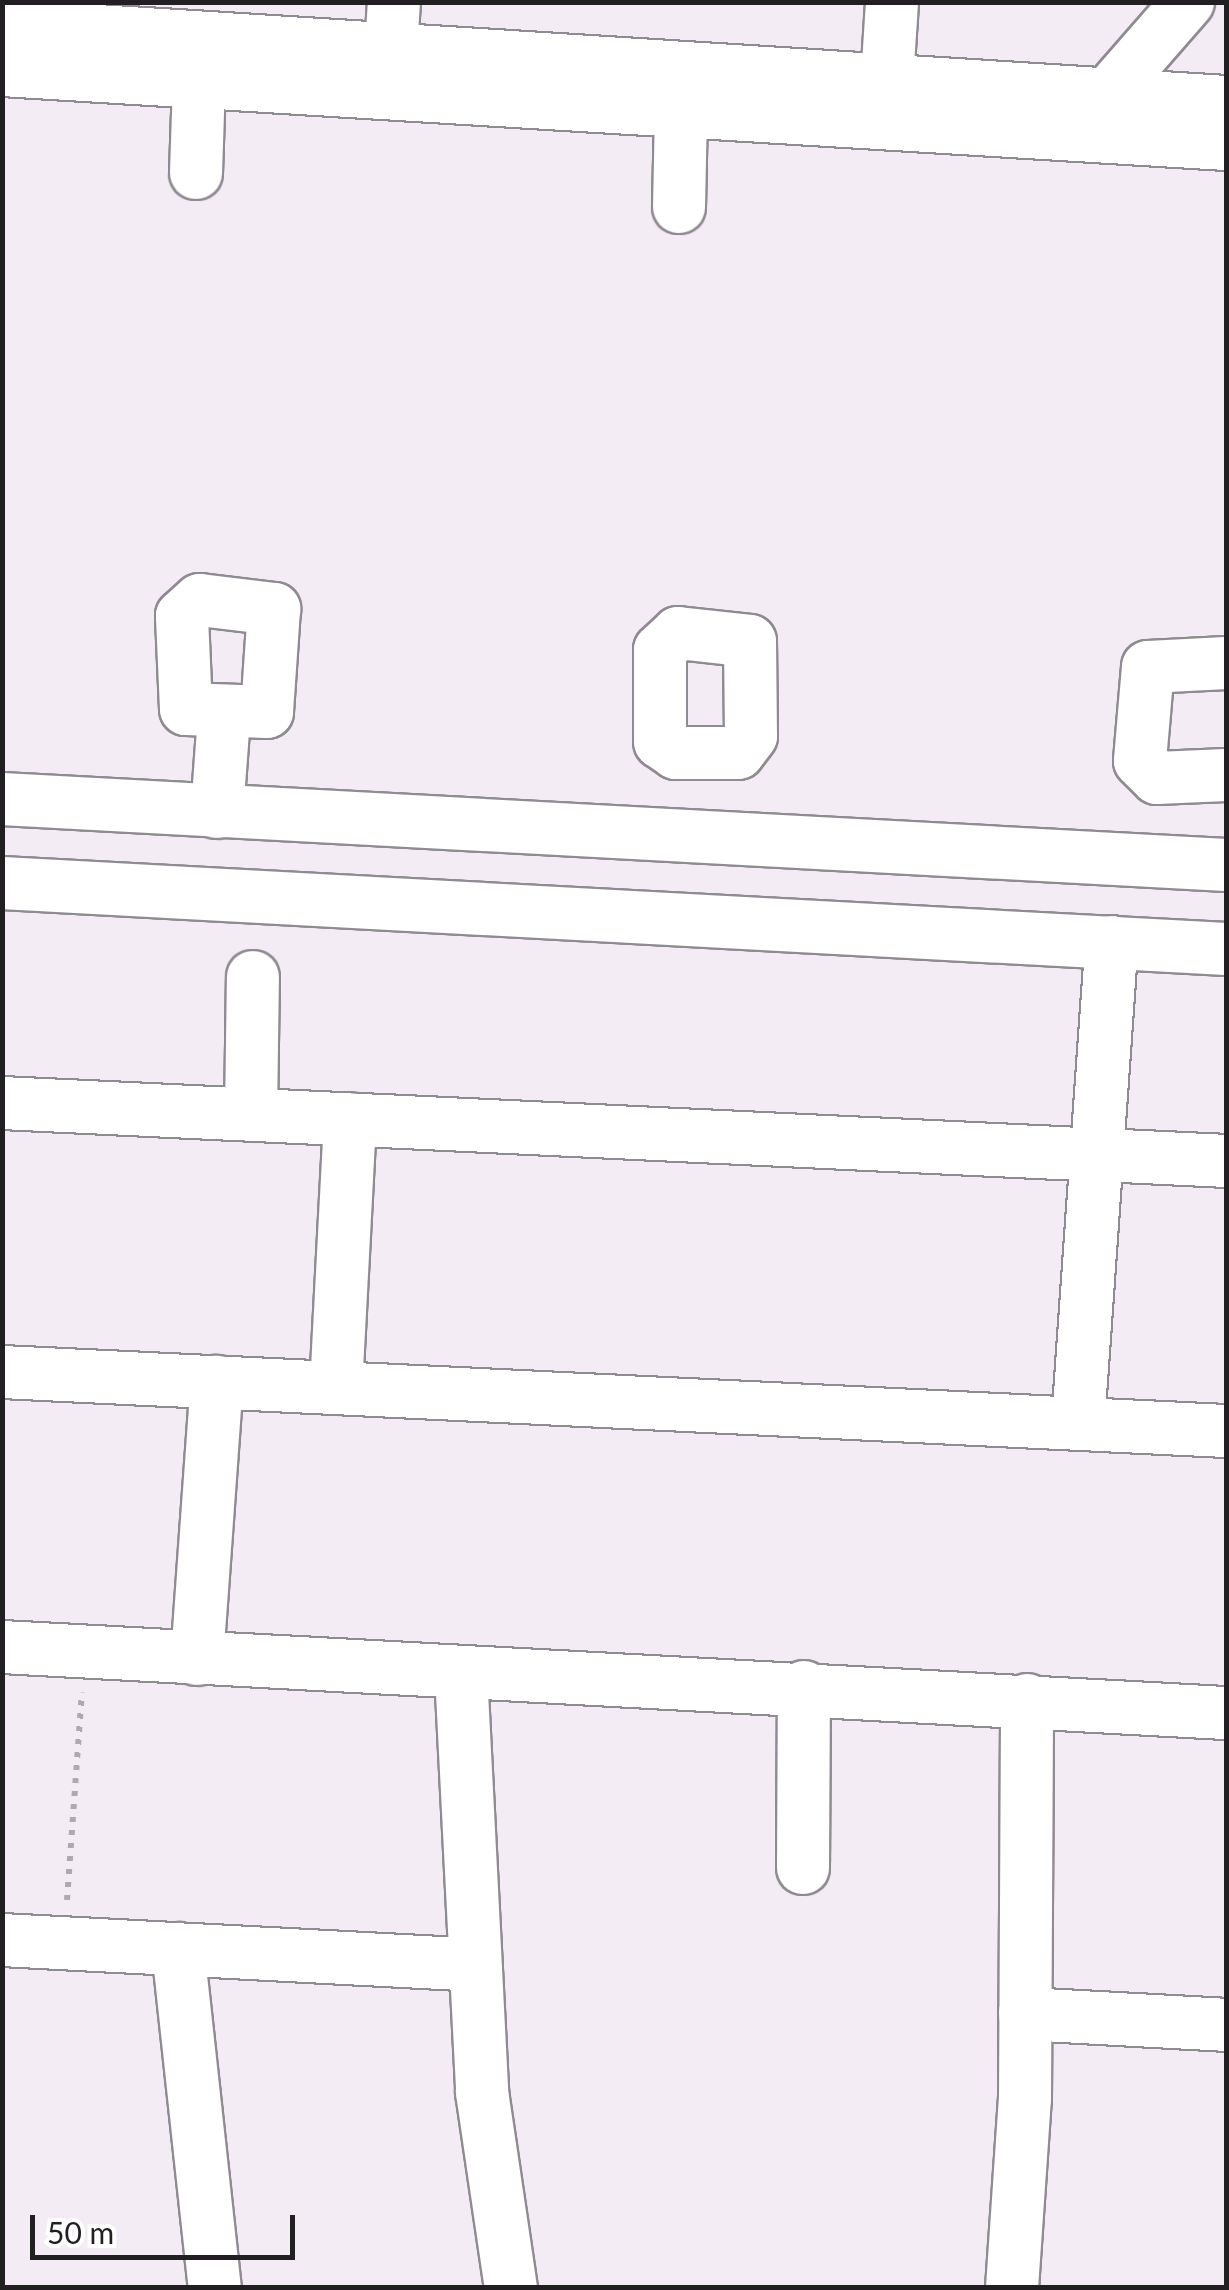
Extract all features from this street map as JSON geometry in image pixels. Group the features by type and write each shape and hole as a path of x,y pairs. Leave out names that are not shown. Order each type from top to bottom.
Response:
{"street":[{"path":"888,80 892,2"},
{"path":"1107,94 1188,2"},
{"path":"2,25 392,25 536,80 682,109 1226,144"},
{"path":"2,70 199,82 888,80 1226,102"},
{"path":"196,173 199,82"},
{"path":"678,207 682,109"},
{"path":"2,800 1204,864 1206,777 1141,768 1142,678 1160,661 1226,663"},
{"path":"217,812 224,716"},
{"path":"701,838 704,754"},
{"path":"2,884 1226,949"},
{"path":"1078,1424 1112,942"},
{"path":"251,1115 253,977"},
{"path":"2,1103 1226,1161"},
{"path":"336,1388 350,1119"},
{"path":"2,1372 1226,1431"},
{"path":"197,1659 218,1382"},
{"path":"2,1647 460,1674 804,1687 1226,1713"},
{"path":"460,1674 474,1965 495,2214 512,2288"},
{"path":"803,1868 804,1687"},
{"path":"1012,2288 1026,2014 1027,1700"},
{"path":"2,1940 474,1965"},
{"path":"178,1949 214,2288"},
{"path":"1026,2014 1226,2026"}],"path":[{"path":"64,1943 85,1652"}]}
